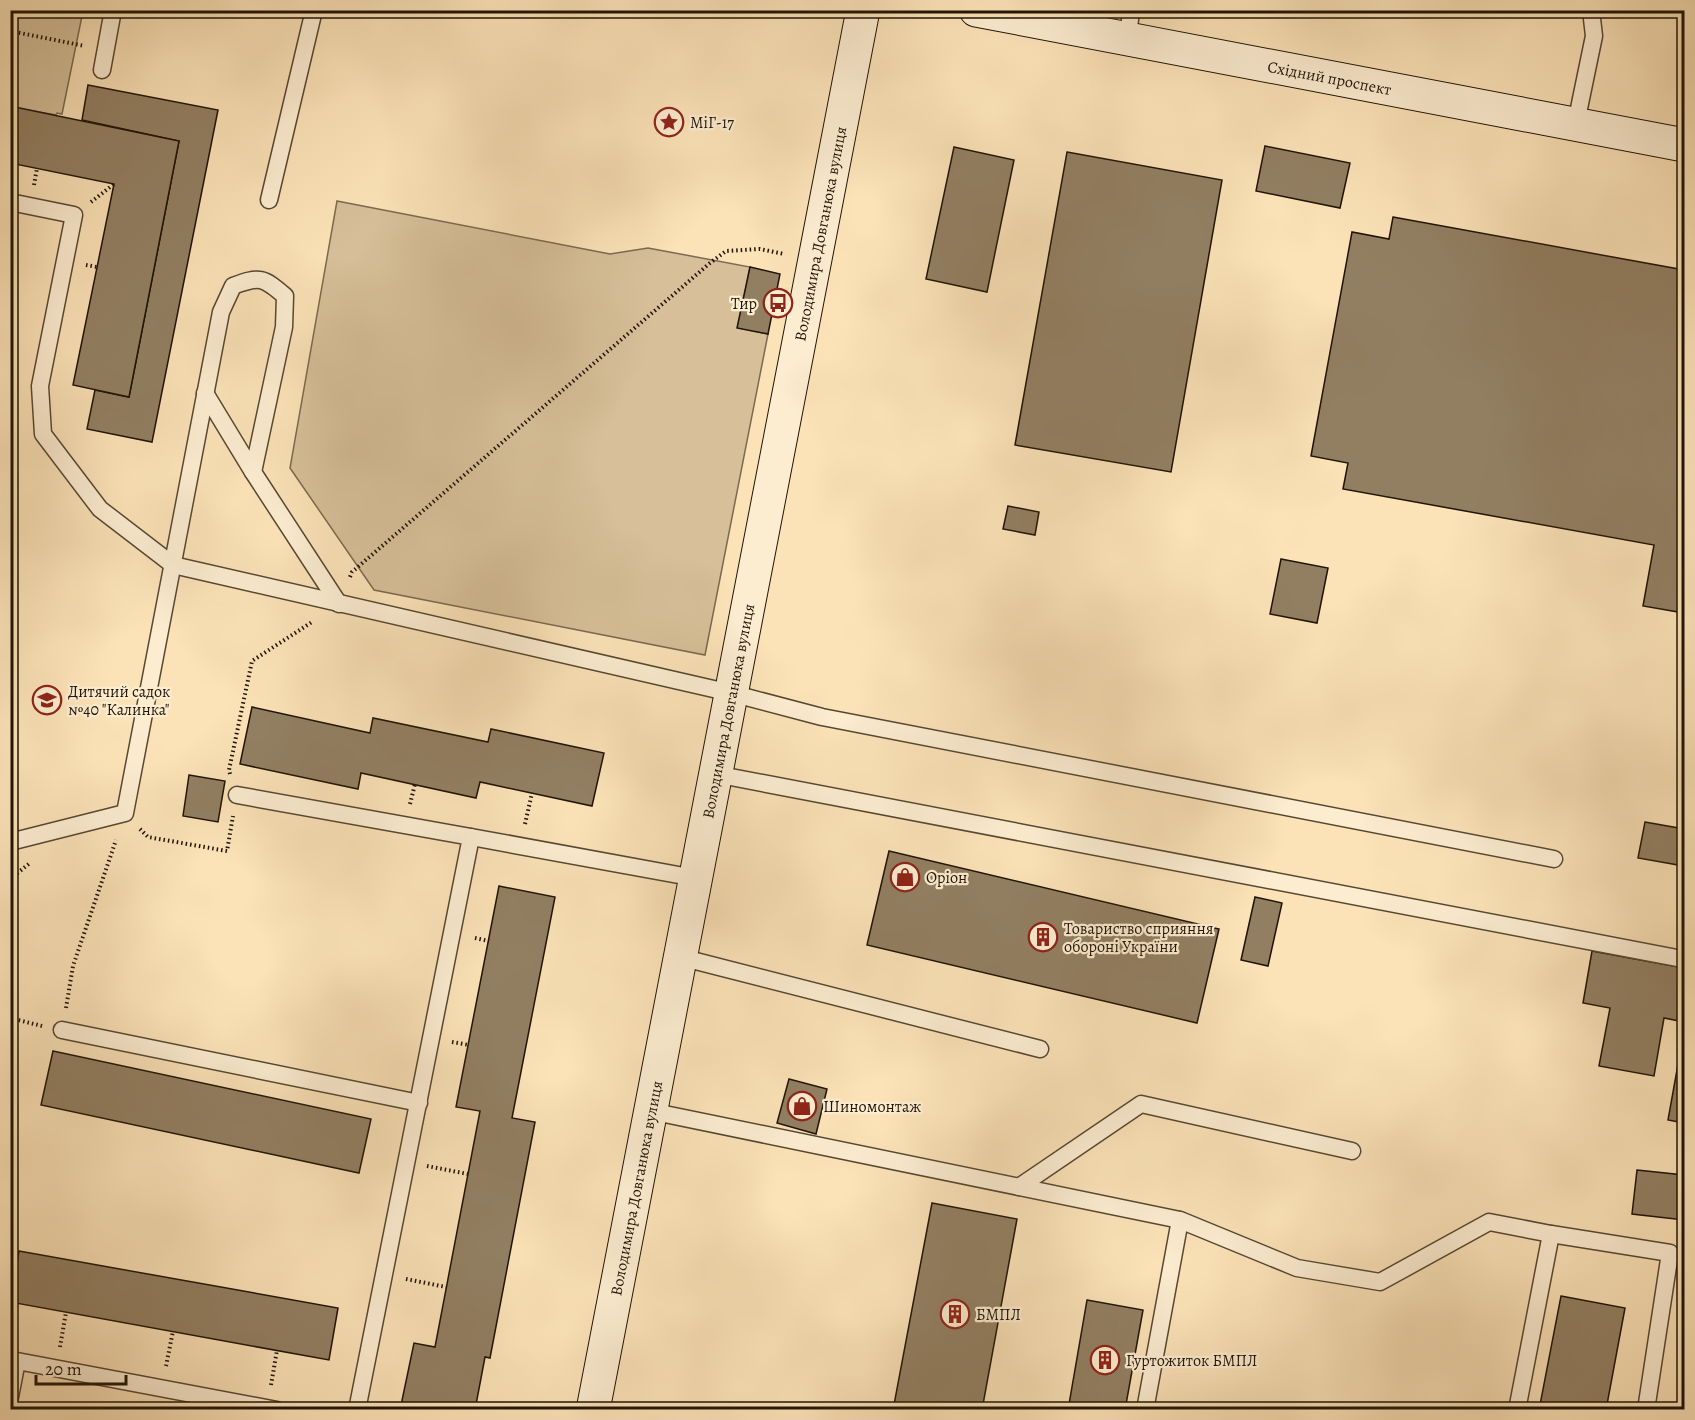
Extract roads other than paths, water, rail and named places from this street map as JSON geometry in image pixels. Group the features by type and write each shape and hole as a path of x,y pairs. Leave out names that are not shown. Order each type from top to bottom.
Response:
{"main road":[{"name":"Володимира Довганюка вулиця","path":"593,1410 863,10"},
{"name":"Східний проспект","path":"976,10 1130,24 1684,145"}],"lane":[{"path":"102,70 113,10"},
{"path":"269,200 314,10"},
{"path":"1576,123 1594,36 1592,10"},
{"path":"10,202 74,215 40,386 43,434 100,509 173,565 731,693 822,717 1554,859"},
{"path":"10,842 125,813 221,312 233,286 254,278 269,282 285,296 284,327 253,472"},
{"path":"206,393 253,472 339,604"},
{"path":"715,774 1677,958"},
{"path":"237,795 695,878"},
{"path":"357,1410 471,837"},
{"path":"680,957 1040,1049"},
{"path":"62,1030 419,1103"},
{"path":"1019,1187 1141,1104 1352,1150"},
{"path":"650,1112 1180,1220 1297,1268 1380,1282 1489,1222 1670,1253 1646,1410"},
{"path":"1145,1410 1180,1220"},
{"path":"1517,1410 1551,1234"},
{"path":"10,1397 17,1362 272,1409"}],"place":[{"name":"МіГ-17","path":"669,122"},
{"name":"Тир","path":"778,303"},
{"name":"Дитячий садок №40 \"Калинка\"","path":"47,700"},
{"name":"Оріон","path":"905,877"},
{"name":"Товариство сприяння обороні України","path":"1043,937"},
{"name":"Шиномонтаж","path":"802,1106"},
{"name":"БМПЛ","path":"955,1314"},
{"name":"Гуртожиток БМПЛ","path":"1105,1360"}]}
